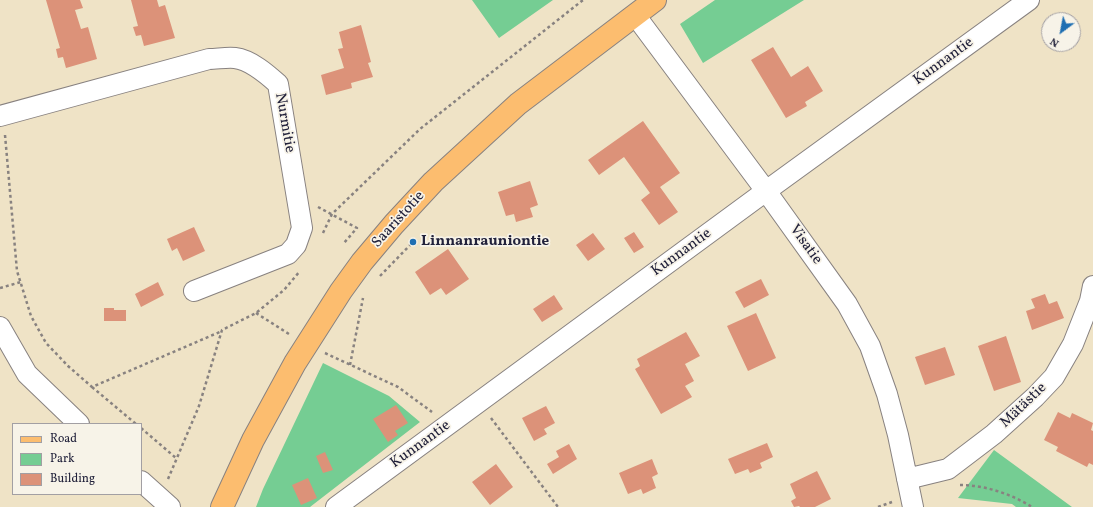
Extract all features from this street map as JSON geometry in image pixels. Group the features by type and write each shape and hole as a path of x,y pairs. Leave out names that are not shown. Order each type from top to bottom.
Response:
{"main road":[{"name":"Saaristotie","path":"222,507 253,440 295,363 342,291 371,251 399,218 433,182 518,104 654,0"}],"street":[{"name":"Kunnantie","path":"336,507 1029,0"},
{"name":"Visatie","path":"635,15 766,191 847,304 870,346 886,394 898,435 913,507"},
{"name":"Nurmitie","path":"1,116 209,59 235,58 254,66 267,74 278,84 302,228 296,245 288,254 194,291"},
{"name":"Mätästie","path":"908,479 948,469 994,434 1035,397 1054,376 1074,344 1090,302 1093,286"},
{"path":"1,332 27,374 78,423"},
{"path":"142,482 165,503"}],"path":[{"path":"322,234 332,214 420,129 583,0"},
{"path":"1,116 18,271 31,316 46,343 68,366 135,423"},
{"path":"297,196 357,228 343,244"},
{"path":"375,281 413,242"},
{"path":"92,387 222,330 256,313 284,290 304,267"},
{"path":"0,288 21,282"},
{"path":"350,365 364,293"},
{"path":"256,313 290,335"},
{"path":"165,503 176,458 199,406 222,330"},
{"path":"323,352 398,388 449,424"},
{"path":"479,403 558,507"},
{"path":"142,429 176,458"},
{"path":"953,484 985,488 1018,498 1032,507"}],"green space":[{"path":"472,0 553,0 499,38"},
{"path":"715,0 804,0 703,63 680,24"},
{"path":"323,363 389,396 420,422 310,507 256,507 263,489"},
{"path":"994,450 1072,507 1016,507 1012,504 958,498"}],"building":[{"path":"46,0 80,0 83,8 75,10 81,29 88,27 97,59 66,68 63,57 58,58 56,49 60,48"},
{"path":"131,0 157,0 159,7 165,5 175,38 144,46 141,35 136,36 133,27 138,26"},
{"path":"361,25 371,62 368,63 373,77 351,83 352,88 326,95 321,75 344,68 338,49 343,48 339,32"},
{"path":"773,47 791,77 808,66 823,91 805,102 807,106 786,118 751,60"},
{"path":"643,121 680,173 660,187 678,212 659,225 641,200 650,193 624,157 599,175 588,160"},
{"path":"530,181 538,205 530,208 533,217 516,222 514,214 506,216 498,192"},
{"path":"194,227 205,251 183,261 177,248 172,251 167,239"},
{"path":"634,232 644,247 634,253 624,238"},
{"path":"593,233 605,249 588,261 576,245"},
{"path":"448,249 469,279 446,295 441,288 430,295 415,272"},
{"path":"761,279 769,295 744,308 735,292"},
{"path":"158,282 164,295 141,307 135,294"},
{"path":"1045,294 1049,304 1057,301 1064,318 1032,330 1026,311 1035,308 1031,299"},
{"path":"554,295 563,309 542,322 533,309"},
{"path":"104,308 126,310 126,321 104,321"},
{"path":"756,313 776,358 748,371 727,326"},
{"path":"686,332 700,356 685,364 694,381 685,386 692,397 661,414 635,369 640,366 637,359"},
{"path":"1006,336 1021,382 994,391 978,346"},
{"path":"945,347 955,375 925,385 915,357"},
{"path":"396,405 408,423 395,431 398,435 388,442 373,419"},
{"path":"546,406 555,423 544,429 547,434 534,441 522,418"},
{"path":"1058,412 1070,418 1072,413 1093,423 1091,430 1093,431 1093,465 1089,463 1087,467 1056,451 1058,447 1044,440"},
{"path":"767,443 773,457 760,463 762,468 750,473 748,469 735,474 728,459"},
{"path":"569,444 577,459 553,474 547,464 559,457 556,451"},
{"path":"325,452 333,470 323,473 316,456"},
{"path":"652,459 658,474 652,477 656,488 643,494 641,489 628,494 619,473"},
{"path":"496,464 513,487 490,505 472,482"},
{"path":"817,471 831,499 815,507 794,507 791,501 796,498 790,484"},
{"path":"308,478 317,498 301,505 292,485"}],"place":[{"name":"Linnanrauniontie","path":"413,242"}]}
